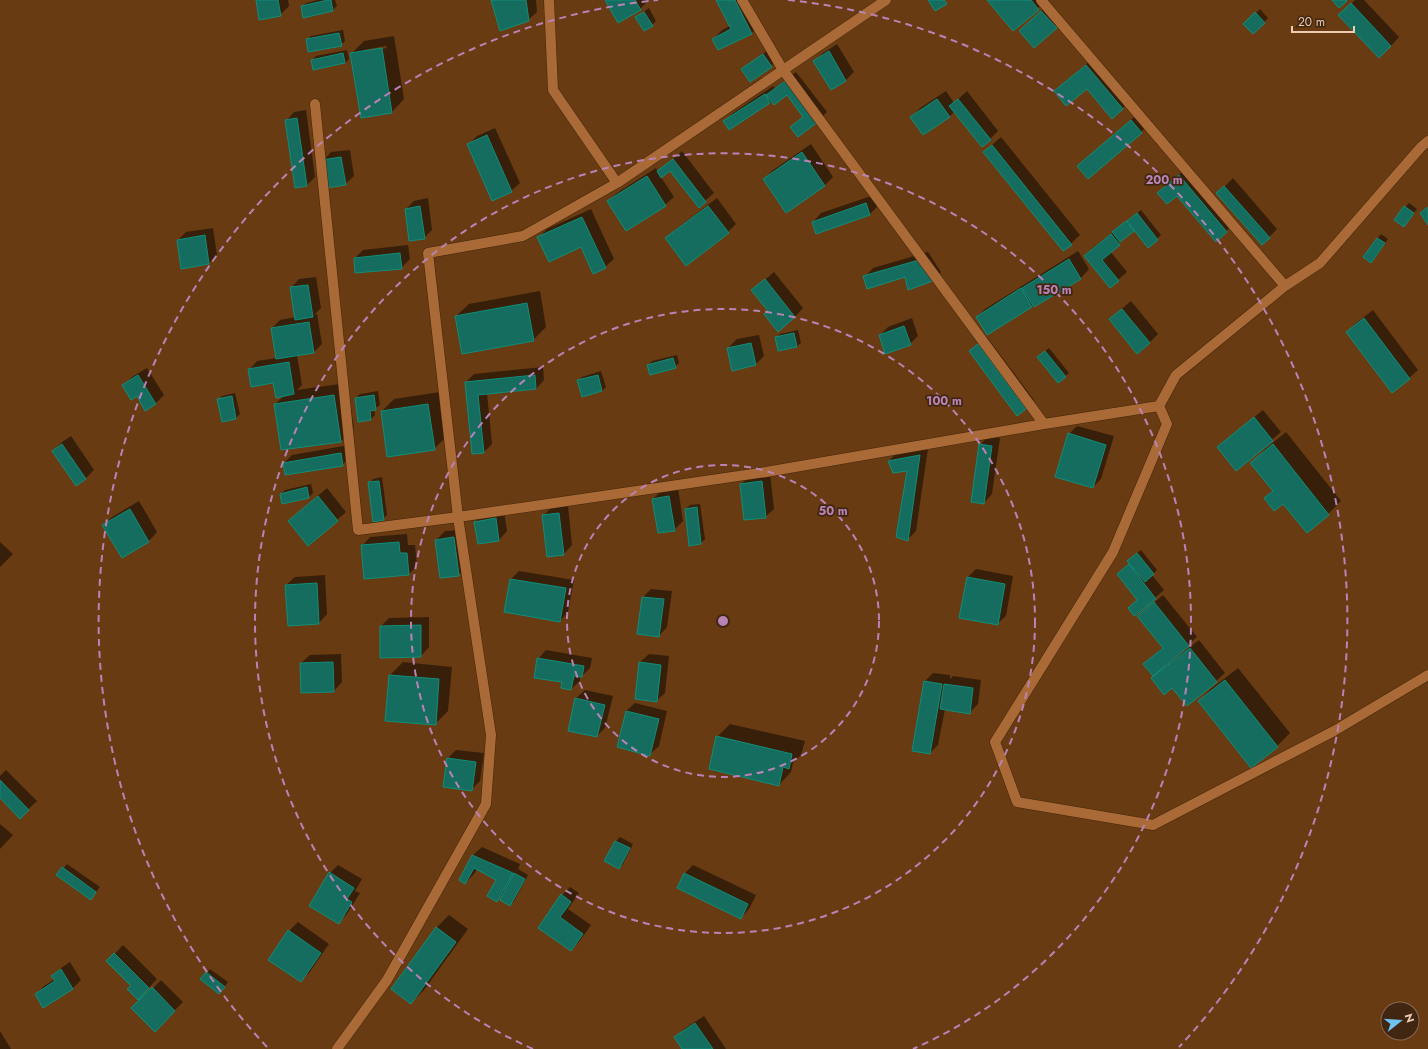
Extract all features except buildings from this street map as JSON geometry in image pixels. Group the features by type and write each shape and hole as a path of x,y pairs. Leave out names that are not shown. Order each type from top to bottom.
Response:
{"street":[{"path":"548,0 553,90 617,183"},
{"path":"742,0 783,70 1044,424"},
{"path":"337,1049 387,980 486,804 491,735 458,517 428,253 523,236 617,183 886,0"},
{"path":"1041,0 1285,286"},
{"path":"315,104 358,530 458,517 766,472 1044,424 1159,406"},
{"path":"1159,406 1176,375 1285,286 1320,264 1421,147 1428,141"},
{"path":"1159,406 1167,424 1113,552 995,742 1017,802 1153,825 1334,731 1428,675"}]}
